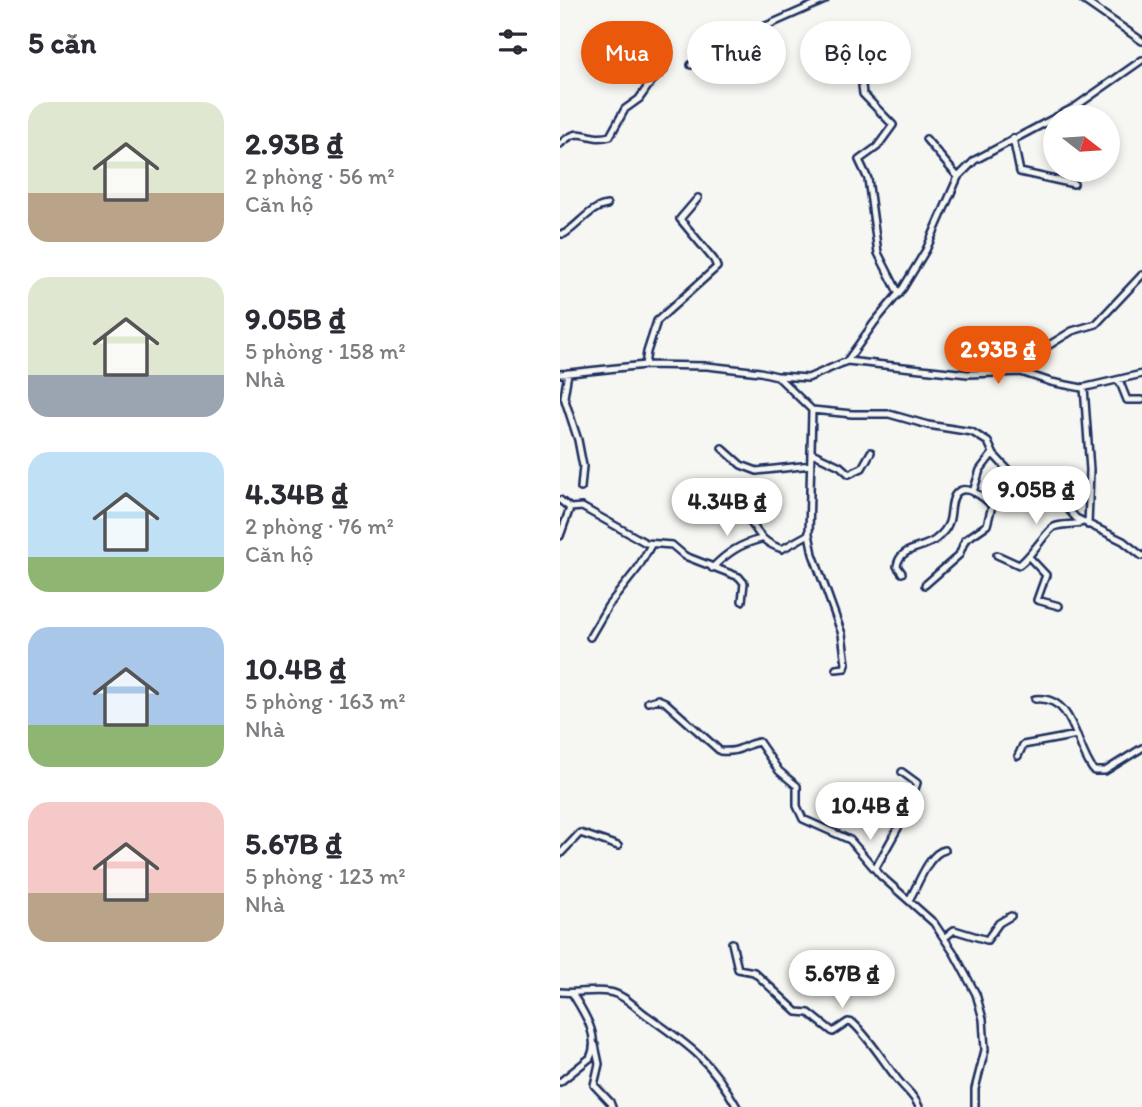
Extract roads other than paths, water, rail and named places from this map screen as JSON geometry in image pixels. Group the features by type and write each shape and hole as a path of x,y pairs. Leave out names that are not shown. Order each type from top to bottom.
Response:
{"street":[{"path":"777,21 825,0"},
{"path":"1083,0 1142,41"},
{"path":"847,361 899,294 926,250 958,177 975,160 1074,107 1142,60"},
{"path":"560,145 572,135 587,134 595,138 610,136 625,109 639,99 650,84"},
{"path":"862,85 863,94 893,125 877,147 859,160 868,179 878,253 899,294"},
{"path":"1013,138 1020,172 1074,184"},
{"path":"926,139 958,177"},
{"path":"645,365 657,321 717,267 680,219 698,198"},
{"path":"560,234 566,234 578,226 597,206 607,205"},
{"path":"1025,373 1033,355 1072,331 1096,324 1142,275"},
{"path":"560,374 645,365 707,366 808,378 847,361 968,374 1025,373 1051,382 1084,387 1142,374"},
{"path":"568,373 564,397 578,440 583,476 581,488"},
{"path":"777,376 812,410 889,414 928,425 962,429 982,437 993,453 1014,474 1051,490 1076,518 1130,546 1142,556"},
{"path":"1118,380 1127,400 1142,400"},
{"path":"1084,387 1090,470 1085,523"},
{"path":"812,410 809,534 818,568 842,634 846,664 845,668 836,669"},
{"path":"723,448 741,465 757,471 811,465"},
{"path":"812,453 840,466 849,474 862,468 871,452"},
{"path":"973,492 980,470 993,453"},
{"path":"902,573 897,566 899,558 911,548 926,545 937,538 949,523 956,493 967,489 973,492 992,506 987,525 965,540 958,555 925,585"},
{"path":"560,500 570,508 585,508 651,544 672,545 685,556 743,580 745,588 742,601"},
{"path":"560,536 570,508"},
{"path":"714,515 736,508 744,513 761,539 782,549 809,534"},
{"path":"997,555 1019,565 1054,527 1085,523"},
{"path":"712,568 737,547 761,539"},
{"path":"590,637 606,610 638,568 651,544"},
{"path":"1029,557 1046,575 1037,600 1059,606"},
{"path":"648,702 658,699 665,702 720,751 740,751 755,741 759,742 779,771 797,786 797,807 803,819 850,840 874,869 934,923 976,994 983,1018 985,1050 975,1089 975,1107"},
{"path":"1035,699 1055,702 1070,719 1089,765 1097,772 1105,771 1142,748"},
{"path":"1018,756 1024,745 1077,735"},
{"path":"874,869 908,810 917,788 917,783 902,772"},
{"path":"560,854 580,833 618,846"},
{"path":"908,900 927,865 940,850 945,850"},
{"path":"944,938 951,930 956,930 987,940 999,923 1011,916"},
{"path":"732,943 738,969 754,972 797,1012 809,1013 833,1032 848,1022 853,1023 919,1107"},
{"path":"560,992 608,992 666,1027 714,1070 737,1107"},
{"path":"572,993 586,1018 594,1042 599,1065 594,1085 612,1107"},
{"path":"560,1082 590,1058 594,1042"}]}
